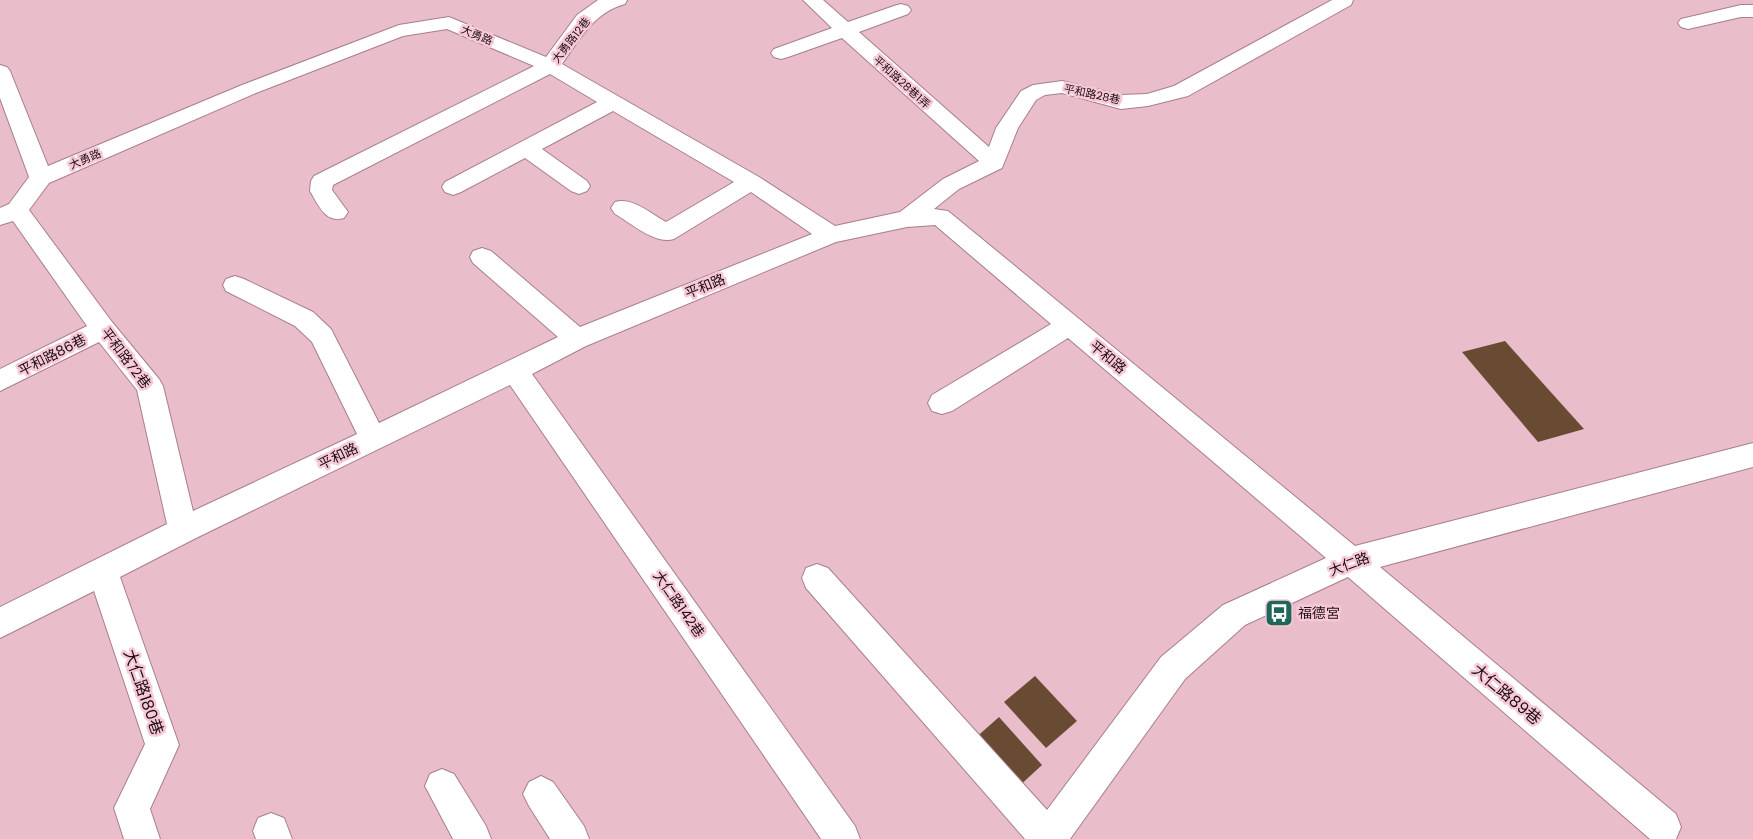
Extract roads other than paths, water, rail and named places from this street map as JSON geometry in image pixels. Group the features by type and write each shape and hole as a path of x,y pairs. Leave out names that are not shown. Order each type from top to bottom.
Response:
{"street":[{"name":"大勇路12巷","path":"550,66 584,19 606,3 618,0"},
{"name":"平和路28巷1弄","path":"812,0 994,163"},
{"name":"平和路28巷","path":"994,163 1007,128 1028,96 1040,88 1062,87 1121,102 1148,100 1181,91 1344,1"},
{"path":"781,53 901,10"},
{"path":"1688,23 1742,11 1753,11"},
{"name":"大勇路","path":"8,213 41,178 249,88 399,31 449,23 550,66 751,182 831,235"},
{"path":"336,212 321,191 322,181 550,66"},
{"path":"0,71 41,178"},
{"path":"453,187 612,103"},
{"path":"525,148 579,186"},
{"path":"907,219 951,184 994,163"},
{"path":"623,208 666,233 751,182"},
{"name":"平和路72巷","path":"8,213 150,386 183,530"},
{"name":"平和路","path":"0,624 183,530 515,371 577,339 831,235 907,219 940,217 1351,561"},
{"path":"482,257 577,339"},
{"path":"235,285 304,319 322,336 373,439"},
{"path":"942,404 1069,325"},
{"name":"平和路86巷","path":"0,382 103,329"},
{"name":"大仁路142巷","path":"515,371 842,839"},
{"name":"大仁路","path":"1048,839 1173,668 1234,615 1351,561 1753,455"},
{"name":"大仁路89巷","path":"1351,561 1662,827"},
{"name":"大仁路180巷","path":"103,571 162,745 132,808 142,839"},
{"path":"818,578 1048,839"},
{"path":"442,786 473,839"},
{"path":"541,794 572,839"}],"place":[{"name":"福德宮","path":"1279,613"}]}
